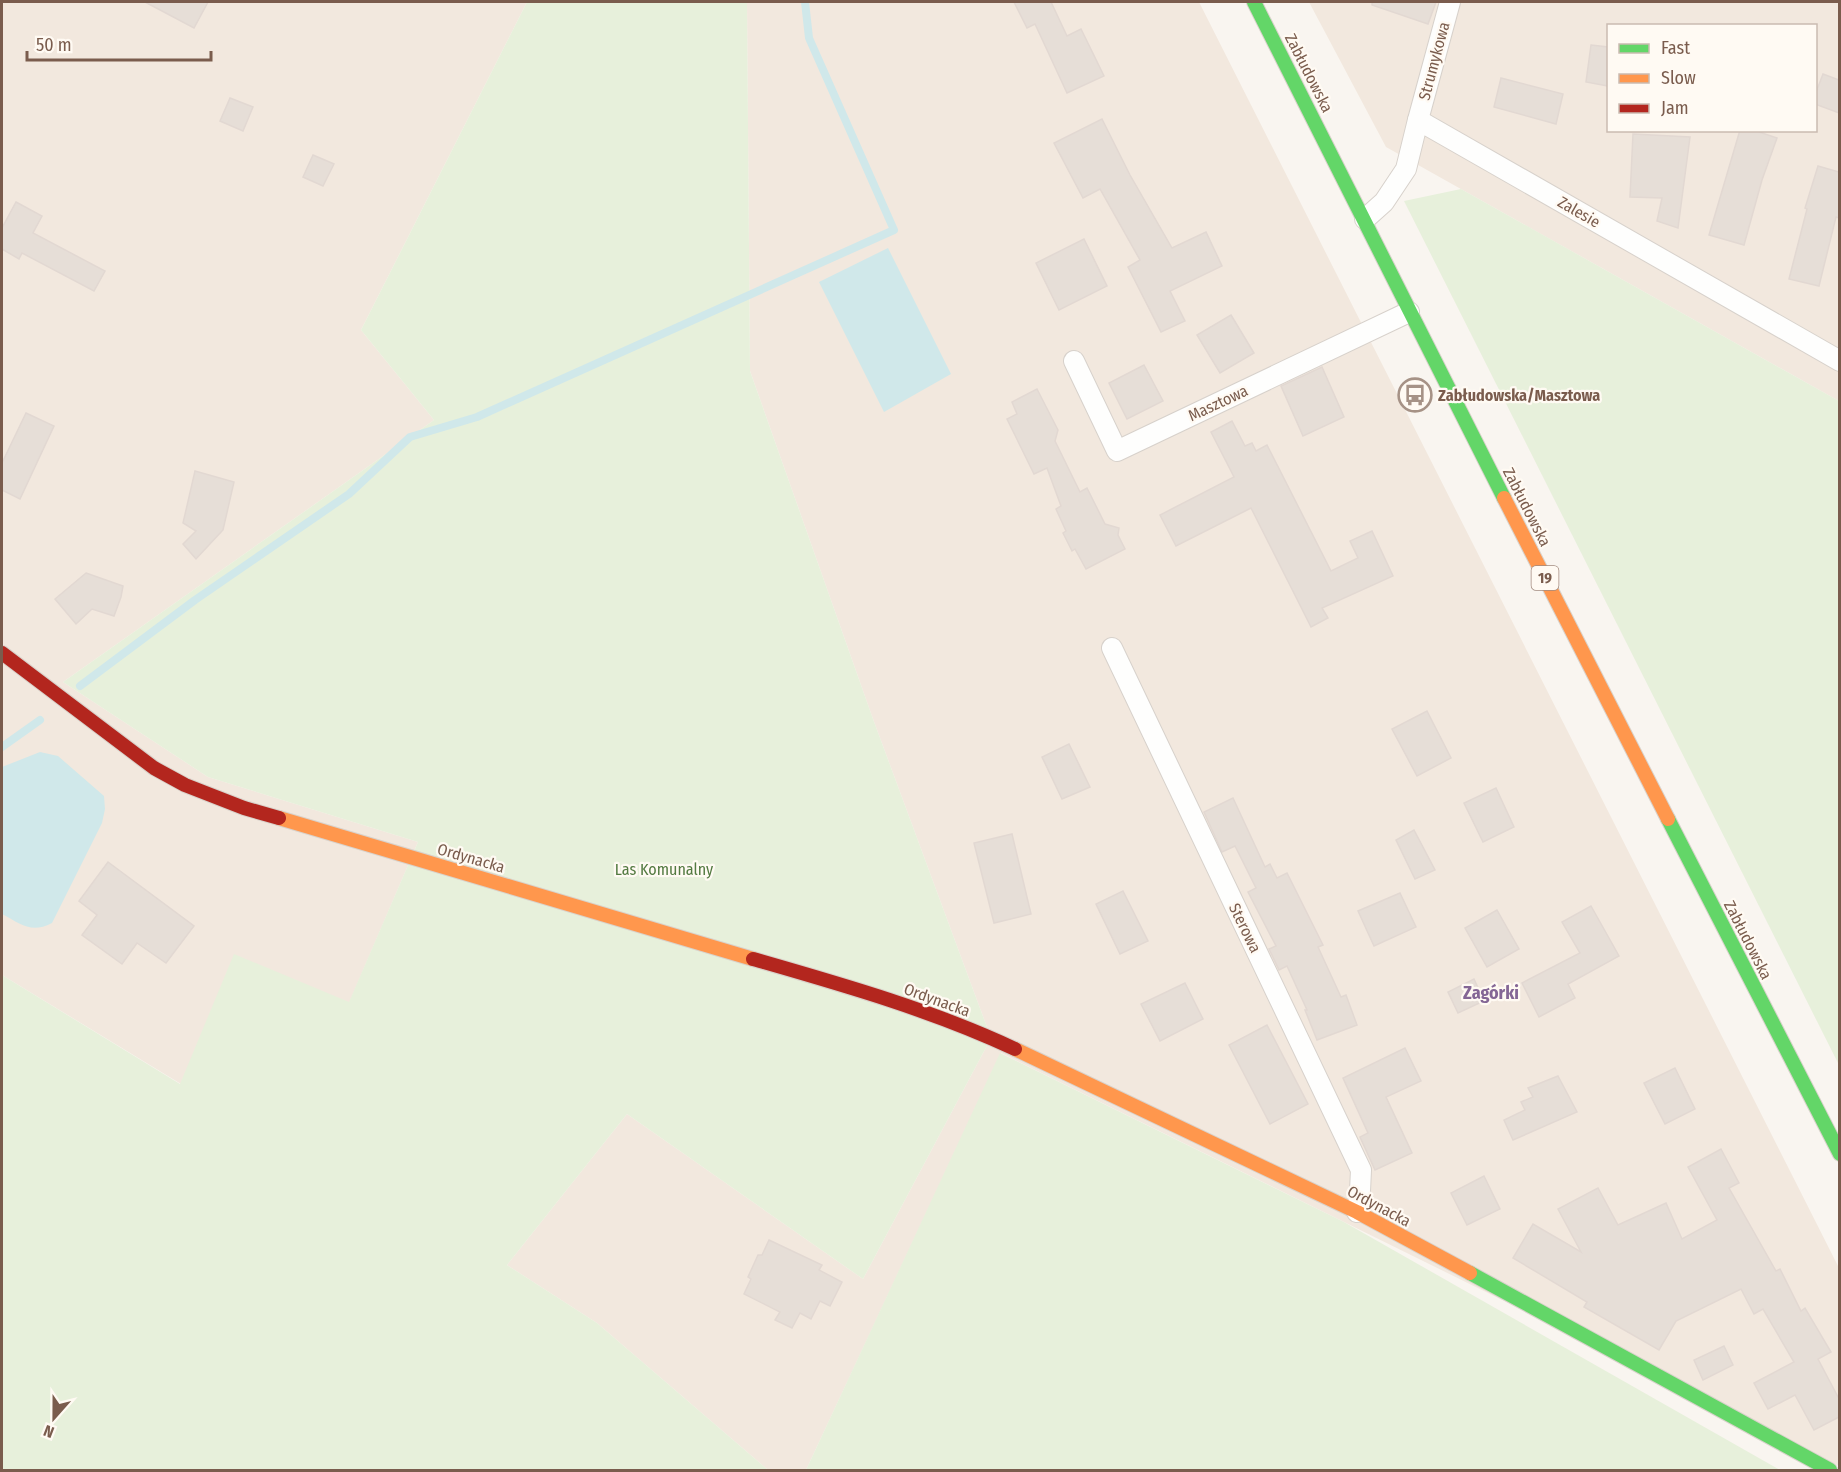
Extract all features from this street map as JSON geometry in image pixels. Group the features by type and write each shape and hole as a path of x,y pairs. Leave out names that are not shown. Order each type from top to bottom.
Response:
{"main road":[{"name":"Zabłudowska","path":"1254,2 1365,219 1409,312 1839,1154"},
{"name":"Ordynacka","path":"2,652 154,768 244,808 859,990 1007,1045 1357,1212 1830,1470"}],"street":[{"name":"Strumykowa","path":"1418,120 1450,2"},
{"path":"1365,219 1384,202 1406,170 1418,120"},
{"name":"Zalesie","path":"1418,120 1839,361"},
{"name":"Masztowa","path":"1074,361 1117,451 1409,312"},
{"name":"Sterowa","path":"1112,648 1361,1170 1357,1212"}],"shaded area":[{"path":"2,2 527,2 361,330 434,420 63,682 208,777 418,842 349,1003 181,1084 2,975"},
{"path":"747,2 1199,2 1839,1268 1839,1466 1001,1053 806,1470 768,1470 597,1323 507,1265 627,1114 863,1279 991,1038 873,719 750,371"},
{"path":"1309,2 1839,2 1839,401 1386,147"}],"green space":[{"name":"Las Komunalny","path":"527,2 747,2 750,371 873,719 991,1038 863,1279 627,1114 507,1265 597,1323 768,1470 2,1470 2,975 180,1084 234,954 349,1002 418,842 208,777 63,682 434,420 361,330"},
{"path":"1461,189 1839,401 1839,1065 1404,201"},
{"path":"1000,1053 1344,1222 1780,1470 806,1470"}],"water":[{"path":"888,248 951,374 884,412 819,282"},
{"path":"40,752 58,756 104,796 105,809 102,823 52,923 32,928 2,914 2,767"}],"building":[{"path":"145,2 208,2 194,28"},
{"path":"1014,2 1051,2 1067,36 1081,29 1104,76 1067,93 1035,24 1027,28"},
{"path":"1372,2 1436,2 1428,24 1372,5"},
{"path":"1591,45 1607,47 1607,86 1586,82"},
{"path":"1823,74 1839,80 1839,113 1817,105 1817,90"},
{"path":"1501,78 1563,94 1556,124 1494,107"},
{"path":"230,98 253,107 243,131 220,121"},
{"path":"1102,119 1130,175 1172,248 1206,232 1222,266 1170,291 1185,321 1161,332 1128,267 1140,260 1100,189 1083,198 1054,143"},
{"path":"1739,132 1759,132 1777,138 1762,180 1744,245 1709,235"},
{"path":"1633,134 1690,137 1678,228 1657,221 1662,198 1630,197"},
{"path":"313,155 334,164 323,186 303,177"},
{"path":"1818,166 1839,172 1839,218 1836,217 1819,286 1789,279 1807,209 1805,208"},
{"path":"16,202 42,216 33,233 105,271 94,291 22,253 19,259 2,249 2,228"},
{"path":"1084,239 1107,286 1059,310 1036,263"},
{"path":"1231,315 1254,353 1220,373 1197,335"},
{"path":"1144,365 1163,401 1127,419 1109,383"},
{"path":"1322,367 1344,417 1303,436 1281,386"},
{"path":"1037,389 1058,430 1055,441 1080,492 1087,488 1105,524 1119,528 1118,535 1125,549 1086,569 1075,549 1072,551 1063,533 1066,531 1056,509 1061,506 1047,468 1034,474 1007,419 1017,414 1012,402"},
{"path":"26,413 54,426 20,499 2,490 2,463"},
{"path":"1232,421 1245,446 1252,443 1256,451 1267,445 1331,571 1358,558 1350,541 1372,531 1393,576 1322,608 1328,618 1311,627 1251,508 1176,546 1160,515 1234,477 1211,432"},
{"path":"195,471 234,482 223,530 196,559 183,544 196,531 183,523"},
{"path":"86,573 123,586 121,597 114,616 92,609 76,624 55,599"},
{"path":"1427,711 1451,758 1417,776 1392,729"},
{"path":"1069,744 1090,787 1062,799 1042,757"},
{"path":"1496,788 1514,827 1483,842 1464,803"},
{"path":"1233,798 1265,867 1270,864 1277,878 1287,873 1323,945 1318,947 1341,997 1346,995 1357,1025 1317,1040 1305,1010 1307,1010 1287,966 1279,970 1269,949 1276,946 1248,892 1256,888 1235,846 1222,852 1204,812"},
{"path":"1414,830 1435,870 1415,879 1396,840"},
{"path":"1012,834 1031,914 994,923 974,843"},
{"path":"108,862 194,926 166,963 137,943 122,964 82,935 97,915 79,901"},
{"path":"1123,891 1148,941 1120,954 1096,904"},
{"path":"1400,893 1416,927 1374,946 1358,911"},
{"path":"1591,906 1619,956 1568,984 1575,998 1539,1017 1522,983 1580,953 1562,922"},
{"path":"1497,910 1519,949 1487,967 1465,928"},
{"path":"1474,979 1484,1001 1458,1013 1448,992"},
{"path":"1185,983 1203,1019 1160,1041 1141,1004"},
{"path":"1267,1025 1308,1104 1270,1124 1229,1045"},
{"path":"1405,1048 1421,1081 1386,1097 1412,1153 1375,1170 1360,1137 1368,1133 1343,1078"},
{"path":"1675,1068 1695,1109 1665,1124 1644,1083"},
{"path":"1558,1076 1577,1112 1513,1140 1504,1120 1525,1110 1521,1102 1533,1097 1528,1088"},
{"path":"1721,1149 1739,1183 1729,1188 1776,1271 1780,1269 1801,1311 1805,1308 1831,1352 1818,1359 1839,1399 1839,1417 1814,1430 1795,1395 1768,1409 1754,1383 1794,1362 1763,1309 1754,1314 1741,1289 1676,1321 1659,1350 1584,1307 1587,1302 1513,1258 1533,1224 1581,1252 1558,1209 1598,1188 1618,1225 1666,1203 1682,1239 1717,1220 1688,1167"},
{"path":"1484,1176 1500,1209 1467,1225 1451,1193"},
{"path":"769,1240 822,1265 819,1270 842,1282 830,1306 820,1301 811,1319 800,1313 792,1328 775,1320 780,1312 744,1294 751,1279 748,1277 758,1255 762,1255"},
{"path":"1724,1346 1733,1365 1703,1380 1694,1360"}],"waterway":[{"path":"80,686 195,600 349,494 410,437 477,417 894,230 809,38 805,2"},
{"path":"2,747 40,720"}],"traffic: fast":[{"path":"1254,2 1504,498"},
{"path":"1668,819 1840,1154"},
{"path":"1470,1273 1830,1470"}],"traffic: slow":[{"path":"1504,498 1668,819"},
{"path":"279,818 753,959"},
{"path":"1015,1049 1357,1212 1470,1273"}],"traffic: jam":[{"path":"2,653 154,768 185,785 244,808 279,818"},
{"path":"753,959 919,1010 1015,1049"}],"place":[{"name":"Zabłudowska/Masztowa","path":"1415,395"}],"district":[{"name":"Zagórki","path":"1491,993"}]}
